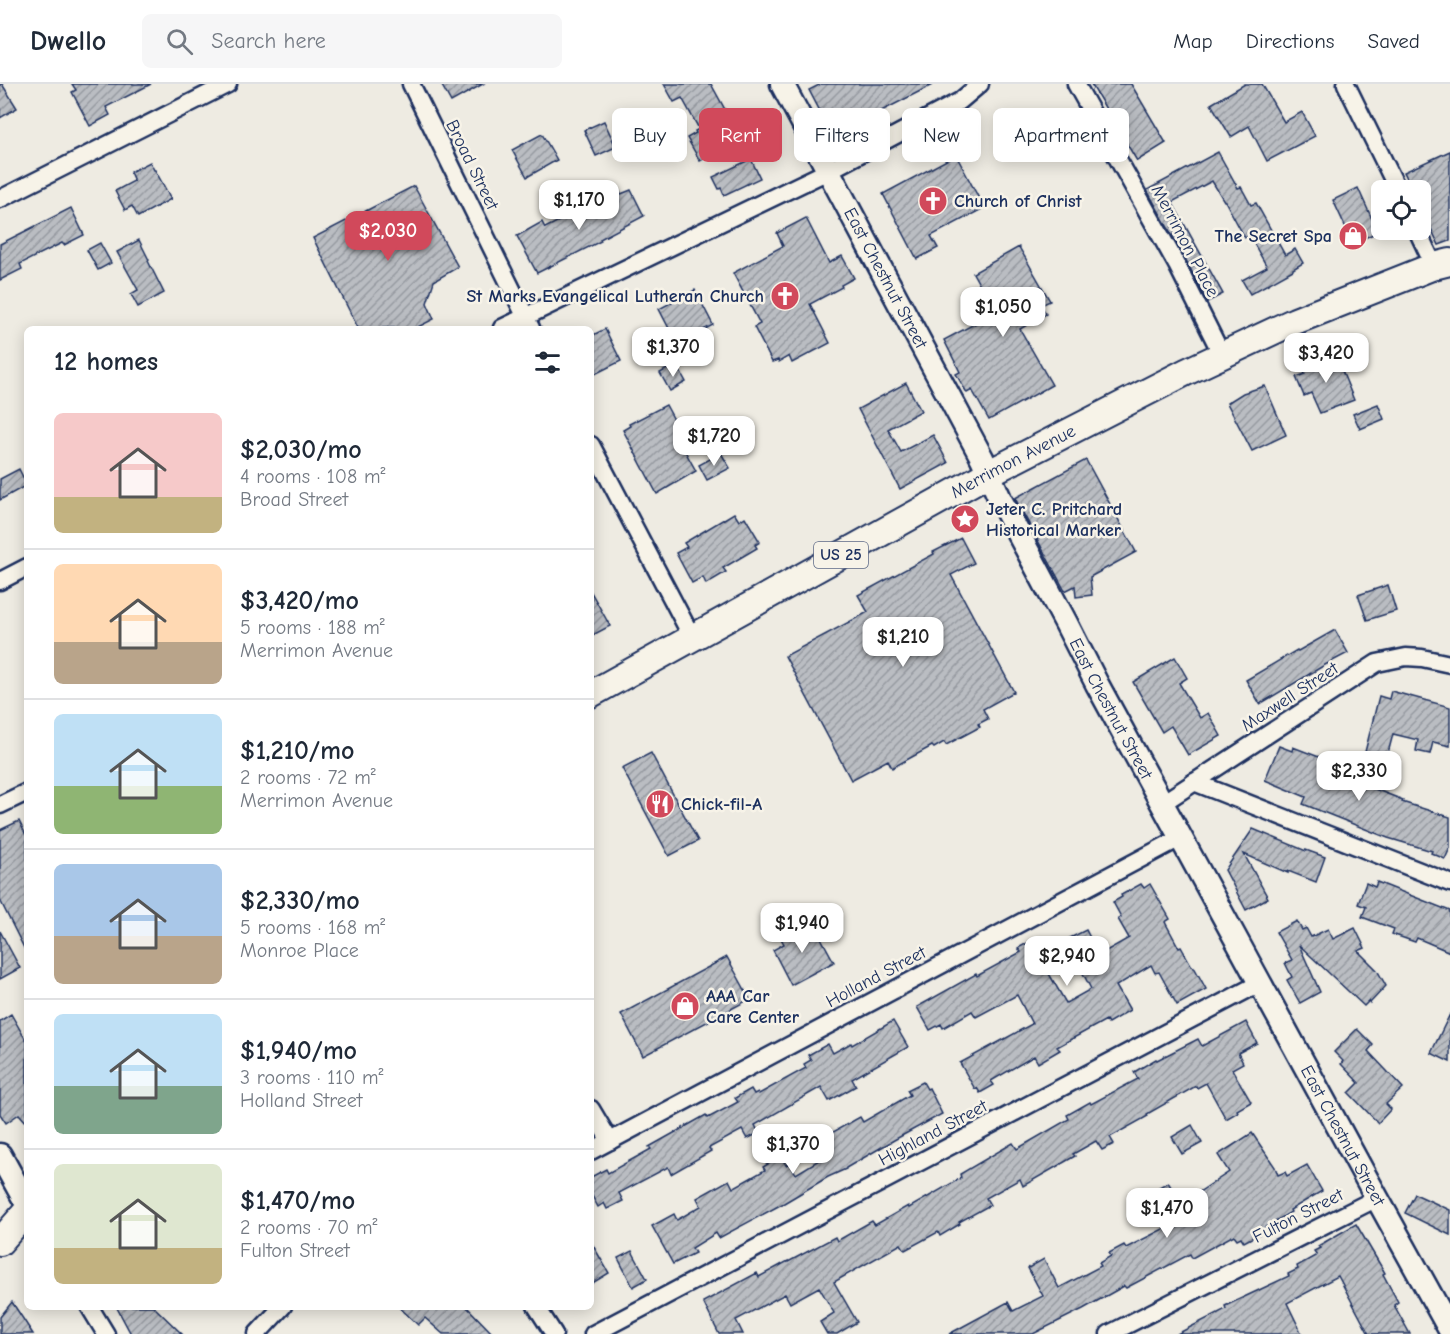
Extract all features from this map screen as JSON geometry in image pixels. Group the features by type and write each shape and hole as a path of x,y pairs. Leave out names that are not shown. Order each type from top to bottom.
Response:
{"main road":[{"name":"Merrimon Avenue","path":"594,692 989,473 1222,355 1295,321 1442,264"},
{"path":"0,1242 24,1214"}],"street":[{"path":"0,199 228,84"},
{"name":"Broad Street","path":"411,84 528,323"},
{"name":"East Chestnut Street","path":"782,84 989,473 1000,499 1161,804 1450,1330"},
{"path":"512,326 528,323 828,171 960,101 980,84"},
{"name":"Merrimon Place","path":"1076,84 1177,265 1222,355"},
{"path":"1346,84 1393,180"},
{"path":"1424,240 1442,264"},
{"path":"594,451 692,638"},
{"path":"0,581 24,569"},
{"name":"Maxwell Street","path":"1161,804 1377,663 1406,657 1450,664"},
{"path":"1194,782 1450,883"},
{"path":"0,805 24,793"},
{"name":"Holland Street","path":"594,1149 1180,838"},
{"name":"Highland Street","path":"593,1334 1260,983"},
{"path":"594,1114 610,1141"},
{"path":"0,1155 24,1199"},
{"name":"Fulton Street","path":"1108,1334 1377,1198"},
{"path":"91,1310 106,1334"},
{"path":"257,1334 279,1310"},
{"path":"539,1310 554,1334"}],"building":[{"path":"0,84 17,108 0,118"},
{"path":"72,84 151,84 106,107 110,115 90,126 72,92 76,90"},
{"path":"441,84 483,84 451,102"},
{"path":"664,84 711,84 724,108 699,108 699,129 682,98 674,102"},
{"path":"821,84 934,84 887,108 818,108 809,90"},
{"path":"1091,84 1131,84 1166,143 1137,161 1129,148 1129,108 1105,108"},
{"path":"1245,84 1262,84 1284,122 1302,112 1315,136 1267,161 1249,126 1231,137 1211,104"},
{"path":"604,121 612,138 612,149 596,156 584,130"},
{"path":"699,129 699,159 687,138 696,133 695,131"},
{"path":"542,134 557,160 527,177 512,150"},
{"path":"1450,151 1450,241 1439,245 1431,229 1431,180 1408,180 1404,172"},
{"path":"1218,152 1238,188 1241,187 1251,205 1256,203 1285,255 1295,249 1303,263 1250,294 1242,280 1267,267 1249,235 1245,238 1212,181 1172,202 1223,294 1207,302 1147,190"},
{"path":"150,162 171,199 138,217 132,206 125,210 115,191 134,181 130,172"},
{"path":"745,162 752,162 760,178 724,195 713,177"},
{"name":"Church of Christ","path":"943,162 960,162 984,208 931,236 938,248 917,259 883,194"},
{"path":"414,186 458,267 434,281 427,303 434,319 420,326 357,326 313,238"},
{"path":"1358,188 1371,217 1371,235 1353,243 1333,200"},
{"path":"631,190 644,216 600,239 601,241 537,273 517,236 542,222 545,228 620,192 621,194"},
{"path":"71,208 84,235 20,264 22,269 0,280 0,244"},
{"name":"St Marks Evangelical Lutheran Church","path":"806,218 829,263 842,256 854,278 810,304 830,343 792,363 789,356 779,362 778,360 772,362 754,327 760,324 733,273 783,246 777,233"},
{"path":"139,240 164,293 138,307 131,294 138,290 117,252"},
{"path":"100,243 111,263 98,270 87,250"},
{"path":"1019,247 1050,301 1041,305 1046,314 1020,329 1052,385 989,420 972,390 967,393 956,374 960,372 944,340 995,313 973,273"},
{"path":"695,290 713,325 677,344 659,309"},
{"path":"605,329 621,361 594,374 594,334"},
{"path":"1335,354 1354,400 1320,413 1311,393 1304,396 1296,377 1305,374 1302,367"},
{"path":"676,364 686,382 670,391 660,373"},
{"path":"906,383 921,411 888,429 901,452 933,435 948,463 900,489 858,409"},
{"path":"1265,386 1286,435 1252,451 1227,403 1243,393"},
{"path":"1378,404 1384,419 1360,429 1353,414"},
{"path":"666,405 680,431 675,433 696,471 657,494 623,430 630,426 629,424"},
{"path":"721,453 730,468 707,480 699,465"},
{"path":"1086,460 1136,552 1090,577 1092,595 1076,597 1075,586 1065,591 1015,498"},
{"path":"19,469 24,479 24,487 0,500 0,479"},
{"path":"734,513 739,521 745,517 760,542 755,545 757,548 723,568 726,572 706,584 703,577 692,583 676,553 687,547 684,543"},
{"path":"961,538 974,563 951,575 1014,692 983,709 988,719 978,724 980,727 946,745 944,742 934,748 932,746 892,768 888,760 851,780 785,656 868,612 858,595"},
{"path":"1388,585 1396,611 1367,620 1358,595"},
{"path":"594,597 610,626 594,634"},
{"path":"1335,630 1348,653 1260,704 1246,680"},
{"path":"1175,657 1187,678 1179,683 1200,718 1208,713 1221,736 1188,755 1171,726 1162,732 1133,682"},
{"path":"1391,691 1450,707 1450,746 1433,742 1430,754 1416,751 1418,740 1393,734 1387,757 1365,752 1379,696 1389,699"},
{"path":"1279,746 1292,751 1293,747 1345,767 1341,776 1403,800 1402,802 1450,817 1450,848 1445,859 1431,853 1432,851 1388,838 1303,804 1306,797 1265,780"},
{"name":"Chick-fil-A","path":"651,753 698,841 669,856 622,768"},
{"path":"19,821 24,831 24,948 0,900 0,830"},
{"path":"1253,829 1325,857 1316,882 1244,854 1268,898 1246,910 1225,870"},
{"path":"1377,882 1450,911 1450,952 1417,938 1415,942 1392,934 1394,929 1362,917 1366,907 1358,904 1366,883 1375,887"},
{"path":"1141,884 1144,888 1150,884 1170,919 1165,922 1206,989 1177,1005 1159,972 1155,973 1151,965 1116,986 1130,1010 1108,1023 1106,1020 1057,1047 1060,1050 1038,1063 1034,1056 991,1081 994,1085 980,1093 977,1088 975,1089 960,1063 1032,1024 1017,995 976,1017 972,1011 943,1028 941,1024 930,1030 917,1007 1021,952 1018,948 1037,938 1044,951 1086,930 1099,955 1129,938 1118,919 1121,917 1113,902 1122,897 1121,895","holes":["1075,958 1091,989 1066,1003 1048,972"]},
{"path":"1297,921 1302,930 1306,928 1311,937 1328,929 1333,939 1355,928 1365,948 1358,951 1377,970 1386,986 1370,1003 1369,1001 1364,1006 1299,945 1320,992 1300,1003 1287,980 1292,977 1285,963 1292,960 1276,932"},
{"path":"799,924 804,933 815,927 834,962 791,985 773,950 784,944 779,935"},
{"path":"0,931 20,968 0,979"},
{"name":"AAA Car Care Center","path":"727,957 750,999 643,1056 621,1014"},
{"path":"11,1014 24,1037 24,1120 19,1114 6,1123 0,1114 0,1021"},
{"path":"1450,1014 1450,1062 1431,1053"},
{"path":"893,1021 908,1047 852,1079 856,1086 829,1101 821,1087 755,1125 759,1133 747,1139 742,1130 709,1148 711,1151 671,1174 668,1167 619,1193 623,1201 607,1209 604,1203 598,1207 594,1200 594,1175 606,1169 608,1173 706,1115 708,1118 738,1102 735,1098 751,1089 754,1094 758,1092 759,1094 806,1068 804,1064 811,1060 808,1055 828,1044 833,1053 851,1043 852,1045"},
{"path":"1246,1022 1257,1043 1238,1053 1243,1063 1232,1069 1251,1102 1237,1110 1238,1112 1226,1119 1206,1083 1197,1088 1196,1086 1110,1137 1114,1144 1102,1150 1096,1141 1023,1186 1020,1179 986,1198 990,1205 959,1222 960,1224 940,1236 938,1232 905,1250 901,1244 834,1282 857,1322 837,1334 827,1334 820,1322 834,1313 819,1287 790,1303 785,1294 736,1320 743,1334 719,1334 703,1302 757,1273 759,1277 835,1237 837,1241 872,1221 875,1225 908,1206 909,1208 961,1178 960,1174 1013,1143 1017,1149 1069,1119 1067,1115 1138,1079 1134,1072 1156,1059 1198,1039 1202,1046"},
{"path":"1357,1029 1373,1045 1368,1051 1403,1088 1386,1104 1391,1109 1378,1123 1349,1093 1359,1083 1341,1064 1343,1061 1334,1052"},
{"path":"923,1082 927,1089 929,1088 942,1114 719,1238 716,1233 692,1248 695,1253 673,1264 652,1226 674,1214 677,1220 701,1206 697,1198 729,1180 733,1188 765,1170 763,1167 781,1156 786,1165 790,1163 796,1174 819,1160 806,1135 824,1126 828,1135 860,1117 863,1122 910,1095 907,1090"},
{"path":"1192,1125 1202,1143 1182,1154 1172,1137"},
{"path":"1252,1133 1278,1175 1285,1172 1287,1176 1307,1165 1322,1191 1262,1229 1263,1232 1244,1242 1241,1237 1237,1239 1234,1235 1192,1258 1190,1254 1033,1334 949,1334 1008,1302 1013,1311 1043,1296 1028,1268 1044,1259 1059,1288 1101,1266 1099,1263 1111,1256 1109,1253 1124,1245 1126,1248 1173,1224 1154,1190 1168,1182 1181,1204 1229,1172 1218,1155"},
{"path":"1415,1194 1450,1210 1450,1235 1405,1213"},
{"path":"1356,1224 1385,1273 1383,1274 1398,1302 1394,1305 1410,1334 1369,1334 1338,1276 1287,1303 1302,1334 1177,1334 1226,1309 1225,1306 1289,1276 1288,1274 1298,1269 1297,1266 1317,1255 1314,1251 1320,1248 1318,1246"},
{"path":"594,1247 609,1273 594,1282"},
{"path":"632,1251 647,1279 633,1287 618,1258"},
{"path":"12,1302 33,1334 0,1334 0,1317"},
{"path":"118,1310 157,1310 182,1334 131,1334"},
{"path":"402,1310 470,1310 493,1334 443,1334 425,1318 418,1325"}],"place":[{"name":"Church of Christ","path":"933,201"},
{"name":"The Secret Spa","path":"1353,236"},
{"name":"St Marks Evangelical Lutheran Church","path":"785,296"},
{"name":"Jeter C. Pritchard Historical Marker","path":"965,519"},
{"name":"Chick-fil-A","path":"660,804"},
{"name":"AAA Car Care Center","path":"685,1006"}]}
